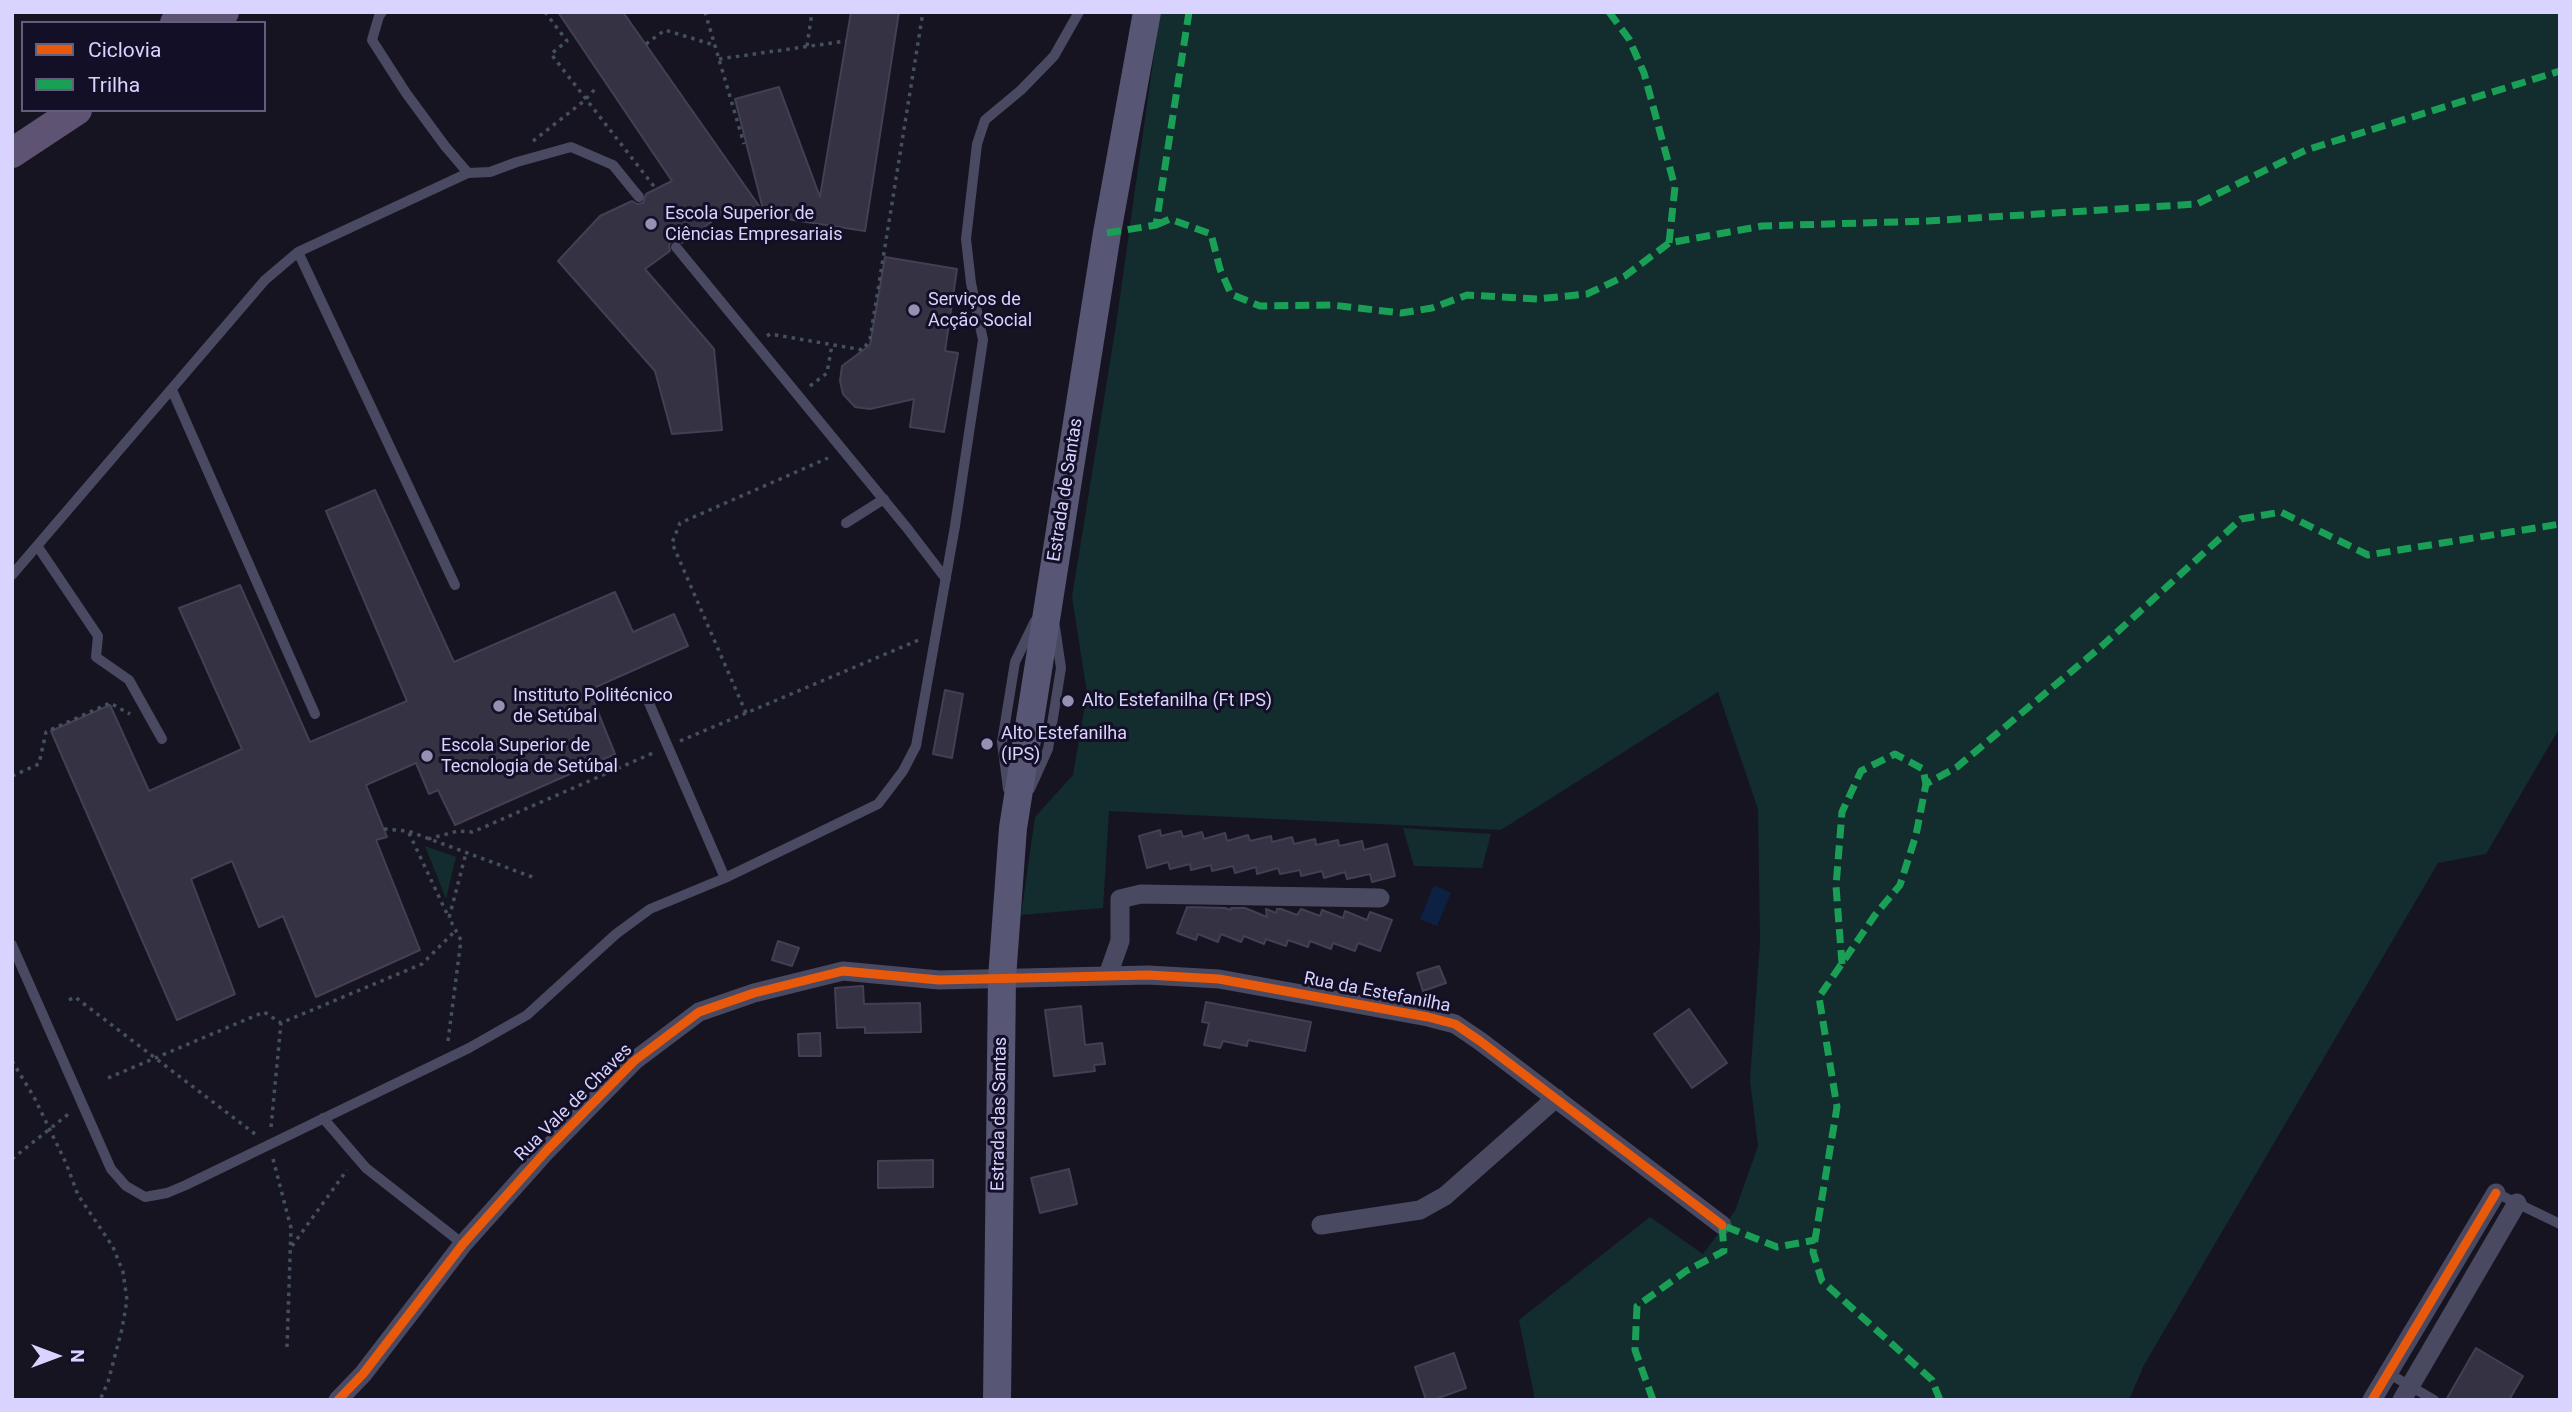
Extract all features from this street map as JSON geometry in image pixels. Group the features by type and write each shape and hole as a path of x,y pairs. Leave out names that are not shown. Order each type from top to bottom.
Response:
{"main road":[{"name":"Estrada de Santas","path":"1120,152 1129,12"},
{"name":"Estrada de Santas","path":"1013,828 1120,152 1147,12"},
{"path":"12,137 47,112"},
{"path":"12,153 74,112"},
{"name":"Estrada das Santas","path":"997,1400 1002,978 1013,828"}],"street":[{"path":"1108,975 1120,941 1120,899 1141,894 1380,898"},
{"name":"Rua Vale de Chaves","path":"338,1400 363,1374 463,1244 547,1150 634,1061 699,1012 754,993 843,971 939,980 1002,978"},
{"name":"Rua da Estefanilha","path":"1002,978 1108,975 1219,979 1455,1024 1722,1225"},
{"path":"1321,1225 1420,1210 1445,1196 1556,1098"},
{"path":"2372,1400 2496,1193"},
{"path":"2406,1393 2517,1203"}],"lane":[{"path":"382,12 372,40 406,93 468,173"},
{"path":"12,945 111,1169 126,1186 145,1197 167,1193 186,1185 446,1059 527,1015 616,934 650,909 724,878 878,804 903,771 916,746 946,579 983,340 971,283 966,239 977,144 985,120 1021,90 1054,56 1079,12"},
{"path":"12,575 265,280 298,253 468,173 490,172 571,147 613,165 639,197"},
{"path":"676,247 884,499 946,579"},
{"path":"298,253 455,585"},
{"path":"172,390 315,713"},
{"path":"846,523 884,499"},
{"path":"38,547 98,636 96,657 129,680 162,739"},
{"path":"649,703 724,878"},
{"path":"323,1118 366,1168 463,1244"},
{"path":"2496,1193 2560,1224"},
{"path":"2388,1373 2406,1393 2434,1400"}],"path":[{"path":"545,12 567,41 551,54 656,189"},
{"path":"705,12 744,144"},
{"path":"807,46 812,12"},
{"path":"757,344 770,334 863,350 870,339 923,12"},
{"path":"646,44 665,30 715,45"},
{"path":"719,59 846,41"},
{"path":"531,158 526,147 596,89"},
{"path":"799,395 827,373 832,345"},
{"path":"746,713 672,543 680,523 844,451"},
{"path":"428,839 482,828 936,632"},
{"path":"12,776 40,764 46,732 110,703 128,715 144,708"},
{"path":"384,829 408,831 535,878"},
{"path":"408,831 461,940 446,1059"},
{"path":"449,918 466,853"},
{"path":"281,1023 422,964 456,930"},
{"path":"69,1000 75,998 269,1144"},
{"path":"108,1078 264,1012 281,1023"},
{"path":"281,1023 269,1144 291,1228 287,1347"},
{"path":"12,1061 50,1129 78,1195 113,1247 123,1272 127,1300 122,1329 108,1382 100,1400"},
{"path":"12,1159 83,1102"},
{"path":"290,1248 357,1157"}],"green space":[{"path":"1160,12 2560,12 2560,727 2486,854 2438,863 2144,1365 2129,1400 1535,1400 1519,1320 1650,1217 1703,1254 1735,1211 1758,1146 1750,1080 1760,942 1758,809 1718,692 1501,830 1109,811 1103,908 1021,915 1035,817 1073,775 1087,693 1072,597 1116,325"},
{"path":"1403,828 1491,834 1482,868 1414,866"},
{"path":"425,846 456,857 446,899"}],"water":[{"path":"1434,885 1451,893 1437,926 1420,919"}],"building":[{"name":"Escola Superior de Ciências Empresariais","path":"558,12 623,12 764,213 735,99 779,87 820,197 851,12 899,12 865,231 728,210 682,243 678,240 672,241 669,245 670,251 645,269 714,349 722,430 672,434 655,371 558,261 600,216 632,201 643,203 646,194 672,181"},
{"name":"Serviços de Acção Social","path":"885,257 957,269 945,351 958,353 944,432 910,427 914,399 870,409 855,407 843,394 840,381 842,366 870,345"},
{"name":"Escola Superior de Tecnologia de Setúbal","path":"375,490 454,662 615,592 633,632 674,614 688,646 589,690 615,754 455,825 438,790 429,794 416,763 366,785 387,837 376,840 420,950 316,997 283,916 259,927 232,861 191,879 235,994 177,1020 51,731 110,705 149,791 242,749 179,608 240,585 310,742 407,701 326,511"},
{"path":"945,690 963,694 952,758 933,754"},
{"path":"1160,830 1161,836 1181,831 1183,837 1202,832 1204,839 1225,833 1227,841 1248,835 1250,841 1271,836 1272,842 1292,837 1294,844 1315,839 1316,845 1338,840 1339,846 1362,841 1364,850 1387,844 1395,876 1372,882 1370,874 1347,879 1345,872 1324,878 1322,871 1301,876 1300,870 1280,874 1278,868 1257,874 1256,867 1235,873 1233,866 1212,871 1211,865 1191,870 1190,864 1170,869 1168,862 1147,868 1139,836"},
{"path":"1187,907 1231,910 1245,908 1267,917 1266,909 1276,913 1277,909 1281,909 1297,915 1301,909 1320,916 1322,910 1343,918 1345,911 1367,920 1370,912 1392,920 1380,951 1358,943 1355,951 1333,943 1331,949 1310,941 1308,947 1288,940 1286,946 1266,939 1264,944 1244,936 1241,942 1221,934 1218,942 1198,934 1196,940 1177,933"},
{"path":"778,941 799,948 792,966 772,960"},
{"path":"1439,966 1446,983 1423,991 1417,973"},
{"path":"863,986 864,1004 920,1003 921,1032 865,1033 865,1027 837,1028 835,988"},
{"path":"1206,1002 1311,1022 1305,1051 1248,1040 1247,1046 1223,1041 1220,1048 1204,1045 1209,1023 1202,1022"},
{"path":"1081,1006 1085,1045 1102,1043 1105,1064 1094,1065 1095,1071 1054,1076 1045,1010"},
{"path":"1689,1009 1727,1063 1692,1088 1654,1034"},
{"path":"820,1033 821,1056 799,1056 798,1034"},
{"path":"933,1160 933,1187 878,1188 878,1161"},
{"path":"1069,1169 1077,1204 1040,1213 1031,1178"},
{"path":"2476,1348 2523,1376 2509,1400 2446,1400"},
{"path":"1454,1353 1466,1388 1426,1400 1415,1367"}],"marked path":[{"path":"1107,233 1156,225 1189,12"},
{"path":"1609,12 1629,39 1644,73 1675,187 1669,243"},
{"path":"1156,225 1170,219 1211,234 1220,269 1231,294 1260,306 1332,305 1401,313 1432,308 1467,295 1537,299 1587,294 1625,276 1669,243 1762,226 1927,221 2197,204 2306,150 2560,71"},
{"path":"1940,1400 1932,1380 1822,1281 1813,1252 1837,1107 1819,997 1875,915 1900,885 1916,835 1926,784 1957,767 2103,645 2241,519 2281,512 2368,555 2560,524"},
{"path":"1842,964 1836,886 1842,812 1861,771 1895,754 1923,769 1926,784"},
{"path":"1653,1400 1635,1350 1637,1306 1686,1271 1724,1251 1722,1225 1777,1247 1815,1240"}],"cycle path":[{"path":"338,1400 363,1374 463,1244 547,1150 634,1061 699,1012 754,993 843,971 939,980 1148,975 1219,979 1455,1024 1722,1225"},
{"path":"2372,1400 2496,1193"}],"place":[{"name":"Escola Superior de Ciências Empresariais","path":"651,224"},
{"name":"Serviços de Acção Social","path":"914,310"},
{"name":"Alto Estefanilha (Ft IPS)","path":"1068,701"},
{"name":"Instituto Politécnico de Setúbal","path":"499,706"},
{"name":"Alto Estefanilha (IPS)","path":"987,744"},
{"name":"Escola Superior de Tecnologia de Setúbal","path":"427,756"}]}
